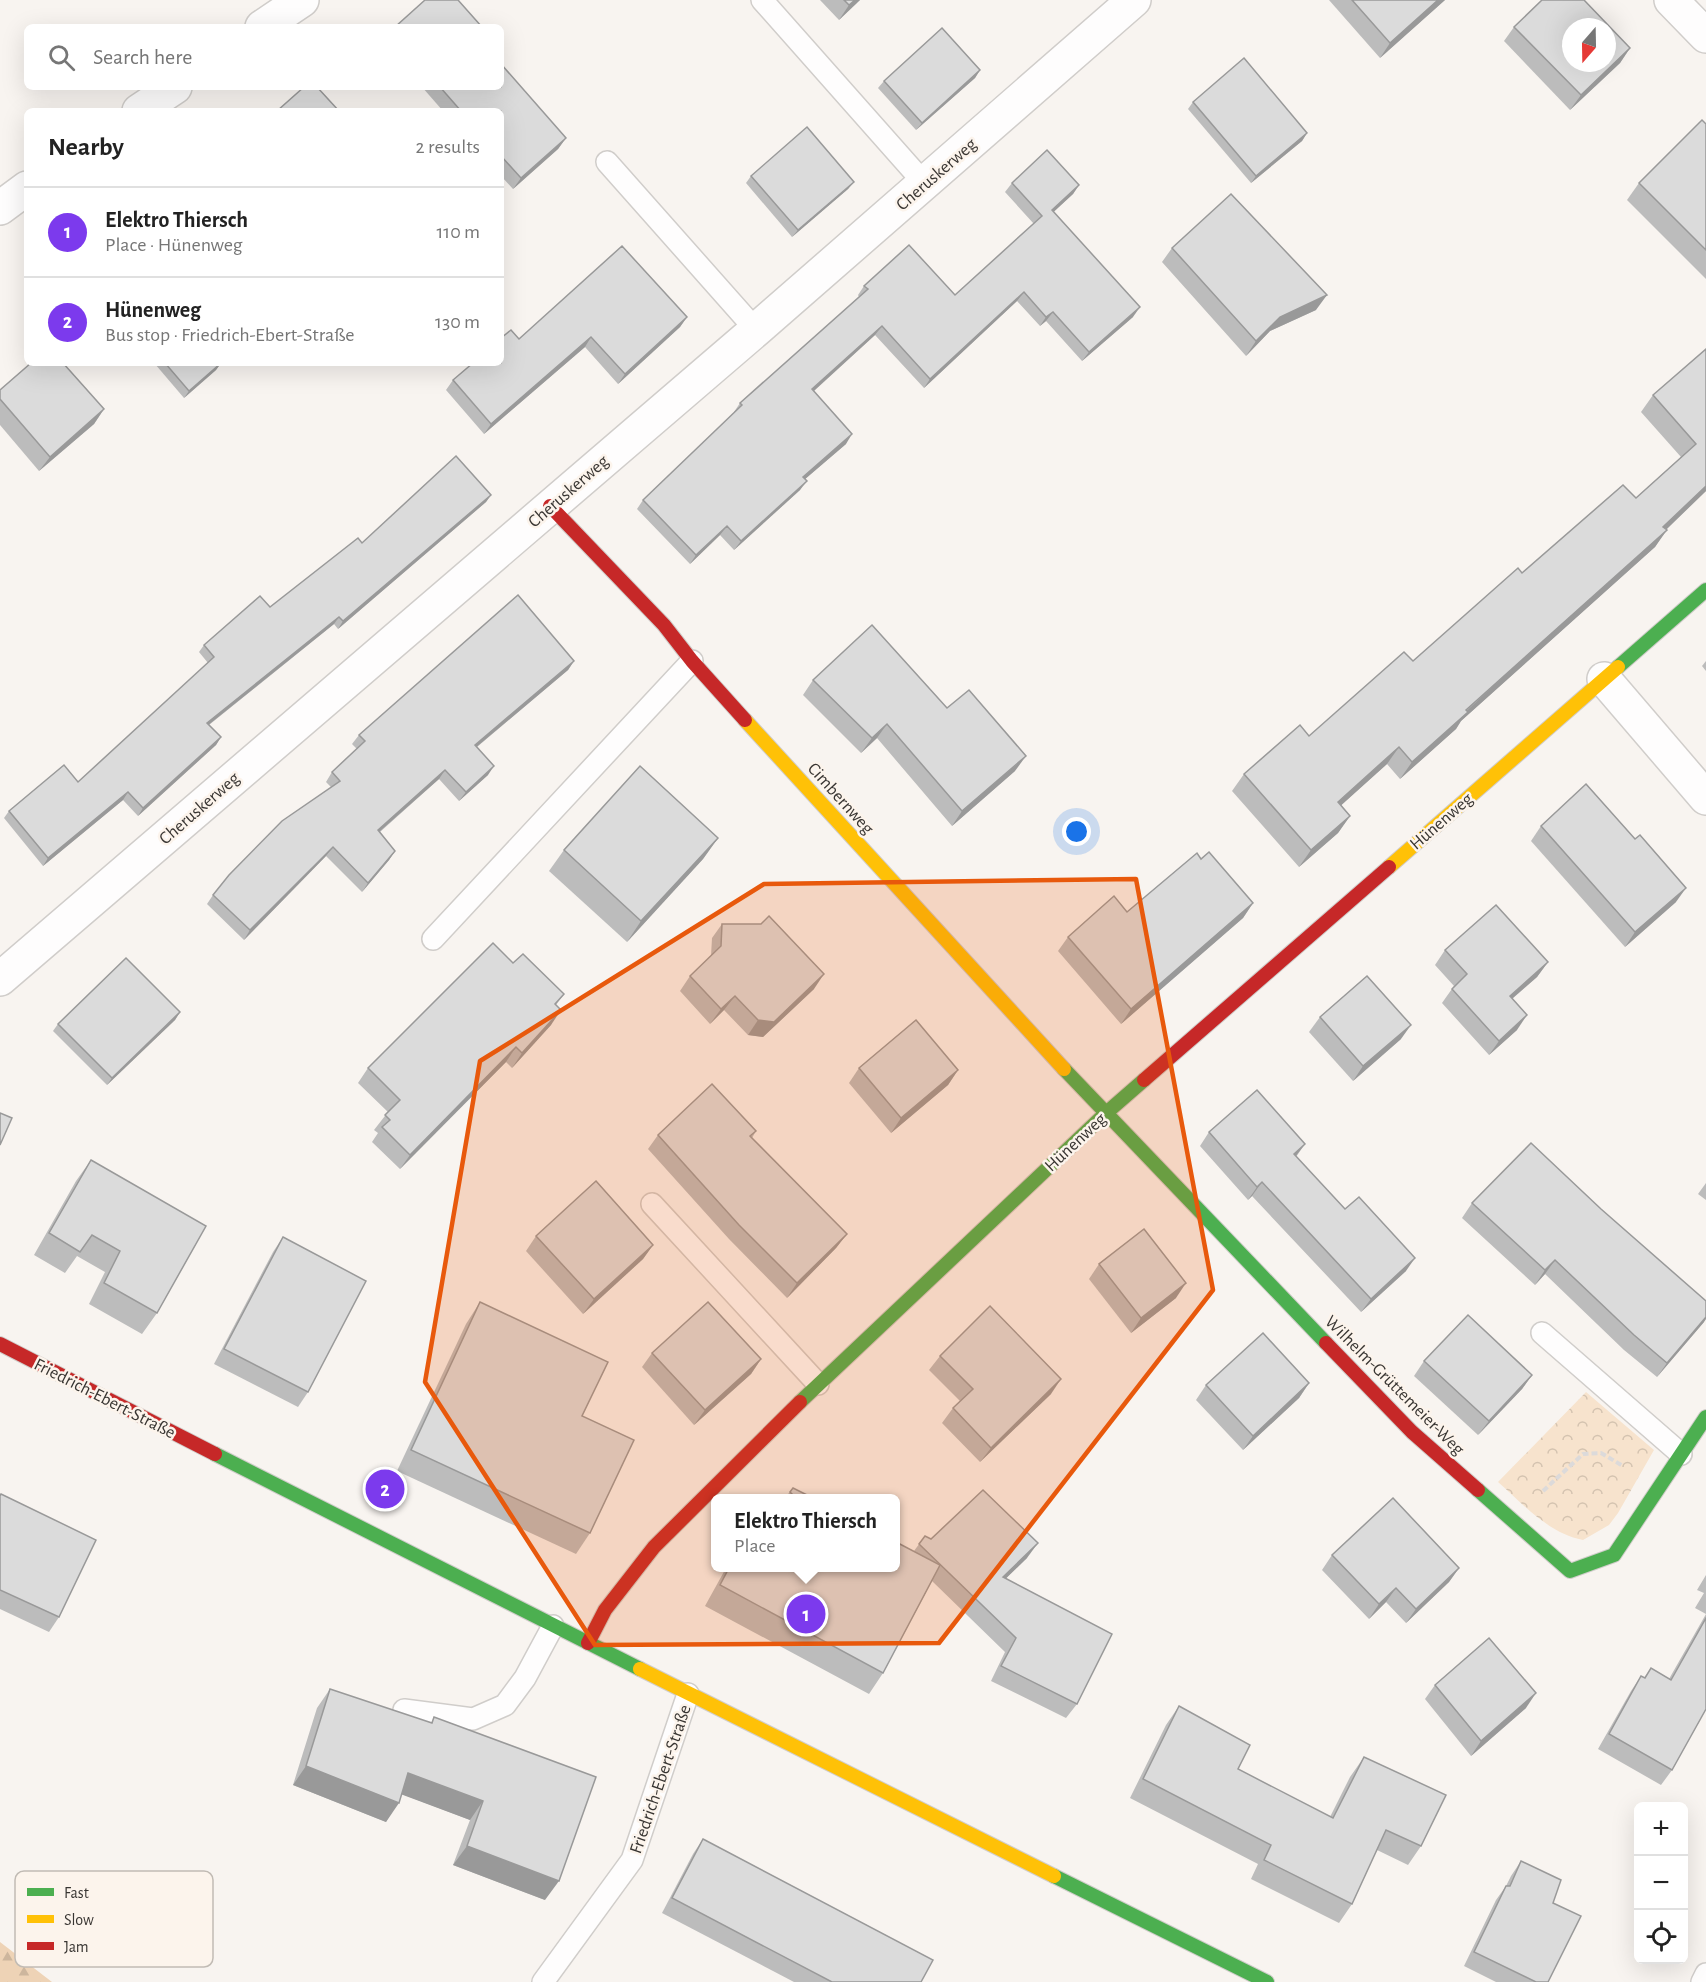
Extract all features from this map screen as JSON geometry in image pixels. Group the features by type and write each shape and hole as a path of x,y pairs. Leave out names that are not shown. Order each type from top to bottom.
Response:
{"street":[{"path":"266,24 302,0"},
{"name":"Cheruskerweg","path":"0,979 756,330 1134,0"},
{"path":"1671,0 1706,36"},
{"path":"144,108 170,90"},
{"path":"0,208 24,190"},
{"name":"Cimbernweg","path":"550,506 664,625 692,661 1105,1114"},
{"name":"Hünenweg","path":"588,1643 605,1610 654,1547 818,1384 1105,1114 1706,590"},
{"path":"1604,679 1706,798"},
{"name":"Wilhelm-Grüttemeier-Weg","path":"1105,1114 1412,1432 1570,1571 1614,1555 1706,1417"},
{"name":"Friedrich-Ebert-Straße","path":"0,1344 688,1694 1267,1982"}],"lane":[{"path":"762,0 925,184"},
{"path":"607,162 756,330"},
{"path":"434,939 692,661"},
{"path":"652,1204 818,1384"},
{"path":"1542,1333 1681,1454"},
{"path":"404,1710 473,1719 505,1705 525,1678 553,1626"},
{"name":"Friedrich-Ebert-Straße","path":"546,1981 632,1860 688,1694"},
{"path":"1702,1982 1706,1974"}],"path":[{"path":"1510,1519 1583,1454 1601,1453 1657,1491"}],"highlighted area":[{"path":"1136,879 1213,1290 939,1643 595,1645 425,1382 480,1061 764,884"}],"green space":[{"path":"1586,1392 1654,1450 1609,1525 1583,1540 1548,1525 1498,1482"},
{"path":"0,1942 15,1954 15,1967 32,1967 52,1982 0,1982"}],"building":[{"path":"425,0 458,0 479,24 398,24"},
{"path":"844,0 855,0 849,5"},
{"path":"1352,0 1438,0 1390,43"},
{"path":"1542,0 1584,0 1601,18 1562,18 1562,72 1605,72 1581,95 1514,27"},
{"path":"942,28 980,70 922,123 884,81"},
{"path":"1616,33 1630,48 1616,61"},
{"path":"1244,58 1307,133 1256,176 1193,102"},
{"path":"504,67 566,138 521,178 504,159 504,108 458,108 443,90 504,90"},
{"path":"301,90 320,90 336,108 280,108"},
{"path":"1702,120 1706,124 1706,250 1639,183"},
{"path":"807,127 854,182 798,230 751,176"},
{"path":"1047,150 1079,185 1052,210 1140,307 1089,352 1053,312 1046,317 1024,292 930,379 882,326 812,389 852,434 803,477 807,481 741,541 727,526 696,555 643,500 742,405 740,403 868,289 864,286 909,245 955,295 1042,216 1012,183"},
{"path":"1231,194 1327,295 1280,317 1256,341 1172,248"},
{"path":"622,246 687,317 625,374 591,337 491,424 453,380 469,366 504,366 504,336 511,330 519,339"},
{"path":"1706,349 1706,486 1663,527 1667,530 1466,710 1468,712 1412,762 1399,747 1338,802 1350,816 1311,850 1244,774 1300,725 1309,736 1404,652 1413,661 1518,568 1522,573 1623,485 1636,498 1696,444 1653,395"},
{"path":"28,366 66,366 104,409 50,457 0,399 0,390"},
{"path":"168,366 218,366 189,391"},
{"path":"456,456 491,495 343,621 339,617 207,723 221,737 143,808 128,792 48,858 9,811 64,765 78,782 214,657 204,645 260,596 270,607 358,538 362,543"},
{"path":"518,595 574,661 475,745 494,766 466,792 445,770 378,830 395,851 368,883 333,847 250,930 213,895 229,875 282,821 340,781 332,772 365,741 359,735"},
{"path":"872,625 947,708 969,690 1026,756 962,811 887,724 872,738 813,680"},
{"path":"640,766 718,838 641,921 564,850"},
{"path":"1586,784 1635,839 1640,835 1686,888 1635,932 1541,826"},
{"path":"1209,852 1253,903 1131,1009 1068,937 1114,896 1127,912 1197,853 1201,859"},
{"path":"1496,905 1548,962 1510,996 1527,1015 1499,1041 1452,989 1467,974 1445,950"},
{"path":"769,916 824,974 774,1022 758,1020 735,996 721,1009 690,976 721,946 722,924 761,924"},
{"path":"493,943 513,963 523,954 564,994 555,1004 561,1010 522,1053 516,1047 410,1155 382,1127 390,1120 385,1115 400,1100 368,1068"},
{"path":"126,958 180,1012 112,1078 58,1024"},
{"path":"1367,976 1411,1025 1363,1066 1320,1017"},
{"path":"916,1020 958,1070 901,1118 859,1068"},
{"path":"712,1084 756,1131 750,1136 847,1234 797,1283 739,1225 658,1135"},
{"path":"1257,1090 1305,1144 1294,1154 1345,1209 1359,1197 1415,1258 1371,1299 1262,1182 1257,1187 1209,1132"},
{"path":"0,1113 12,1118 0,1145"},
{"path":"1531,1143 1601,1209 1706,1301 1706,1317 1667,1363 1555,1260 1545,1270 1472,1203"},
{"path":"91,1160 206,1226 157,1313 104,1283 120,1251 92,1235 80,1252 49,1233"},
{"path":"596,1181 653,1245 594,1299 536,1236"},
{"path":"1144,1229 1186,1283 1141,1318 1099,1264"},
{"path":"283,1237 366,1281 308,1392 224,1349"},
{"path":"480,1302 608,1362 582,1416 634,1440 590,1533 411,1450"},
{"path":"708,1302 761,1359 705,1410 652,1353"},
{"path":"990,1306 1061,1379 991,1448 953,1408 973,1389 940,1356"},
{"path":"1468,1315 1532,1375 1489,1421 1424,1361"},
{"path":"1263,1333 1309,1383 1253,1436 1206,1385"},
{"path":"793,1488 805,1494 792,1494 790,1492"},
{"path":"983,1490 1038,1543 1003,1577 1112,1634 1077,1704 1001,1666 1016,1638 919,1544 925,1536 931,1539"},
{"path":"1,1494 96,1540 59,1617 0,1590"},
{"path":"1393,1498 1459,1568 1416,1609 1396,1588 1379,1604 1332,1555"},
{"path":"900,1544 940,1565 883,1673 720,1585 727,1572 900,1572"},
{"path":"1706,1618 1706,1709 1672,1770 1609,1734 1641,1676 1645,1678 1651,1668 1671,1680"},
{"path":"1489,1638 1536,1693 1481,1741 1435,1685"},
{"path":"330,1689 432,1723 434,1717 596,1777 559,1881 467,1846 483,1801 408,1773 399,1803 306,1766"},
{"path":"1179,1706 1250,1745 1238,1769 1333,1818 1364,1757 1446,1795 1421,1846 1386,1830 1352,1904 1264,1860 1271,1845 1143,1779"},
{"path":"703,1839 933,1960 921,1982 832,1982 672,1898"},
{"path":"1521,1861 1561,1880 1553,1903 1581,1916 1548,1982 1536,1982 1474,1952 1506,1886 1510,1886"}],"traffic: fast":[{"path":"1618,667 1706,590"},
{"path":"1064,1069 1326,1343"},
{"path":"800,1402 1105,1114 1144,1080"},
{"path":"1478,1490 1570,1571 1614,1555 1706,1417"},
{"path":"215,1454 640,1669"},
{"path":"1054,1876 1267,1982"}],"traffic: slow":[{"path":"1389,867 1618,667"},
{"path":"745,720 1064,1069"},
{"path":"640,1669 1054,1876"}],"traffic: jam":[{"path":"550,506 664,625 692,661 745,720"},
{"path":"1144,1080 1389,867"},
{"path":"1326,1343 1412,1432 1478,1490"},
{"path":"0,1344 215,1454"},
{"path":"588,1643 605,1610 654,1547 800,1402"}],"place":[{"name":"Hünenweg","path":"385,1489"},
{"name":"Elektro Thiersch","path":"806,1614"}]}
